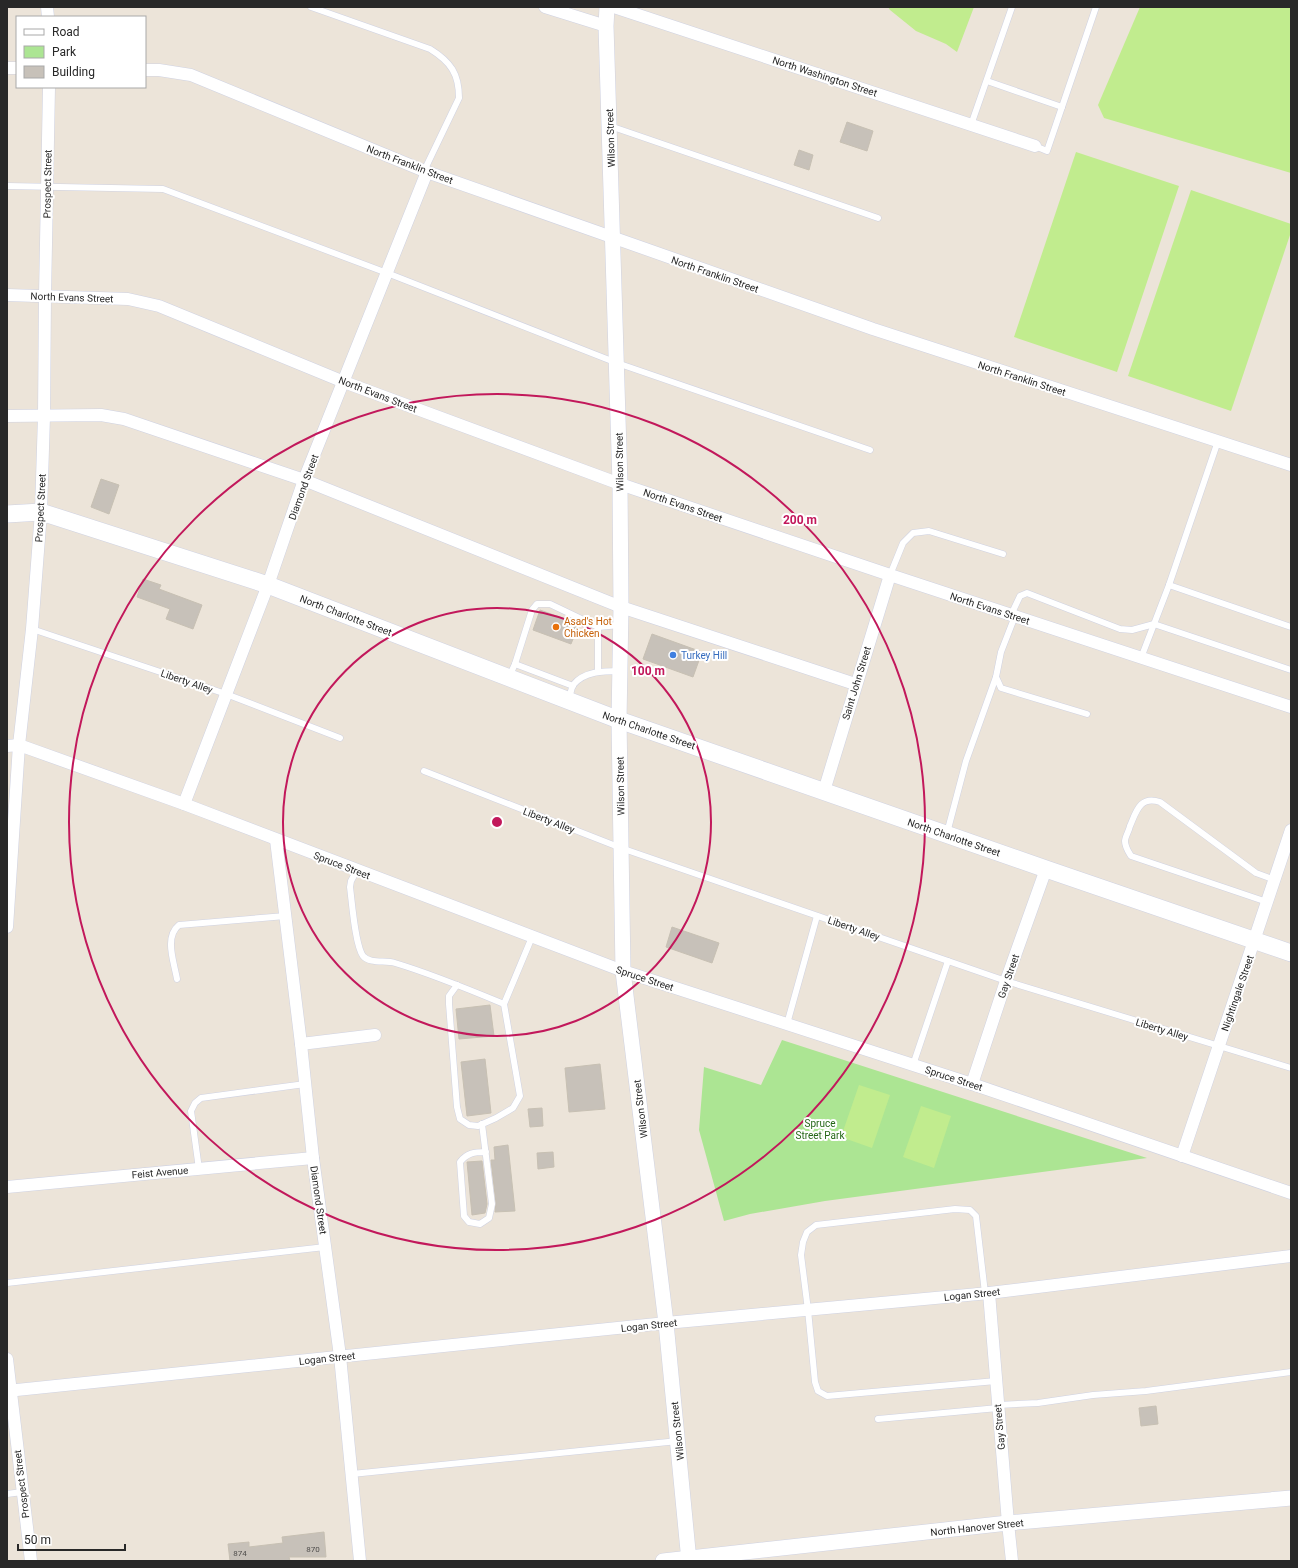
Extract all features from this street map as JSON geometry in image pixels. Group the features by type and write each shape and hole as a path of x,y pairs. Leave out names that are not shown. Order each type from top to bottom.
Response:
{"main road":[{"name":"North Charlotte Street","path":"7,514 41,512 268,585 571,693 619,720 1291,953"}],"street":[{"path":"545,7 606,26"},
{"name":"Wilson Street","path":"607,7 606,26 614,238 620,484 621,625 619,720 623,971 666,1323 689,1559"},
{"name":"North Washington Street","path":"614,7 1035,146"},
{"name":"North Franklin Street","path":"146,70 159,70 191,75 426,171 614,238 873,329 1291,465"},
{"name":"Prospect Street","path":"7,927 13,745 32,629 41,512 49,88"},
{"name":"Diamond Street","path":"184,804 268,585 304,480 344,382 426,171"},
{"name":"North Evans Street","path":"7,296 128,299 159,306 344,382 620,484 890,575 1291,707"},
{"path":"7,416 100,414 124,419 304,480 621,607 856,684"},
{"name":"Saint John Street","path":"824,791 890,575"},
{"name":"Spruce Street","path":"13,745 184,804 623,971 972,1084 1291,1193"},
{"name":"Nightingale Street","path":"1182,1156 1291,830"},
{"name":"Diamond Street","path":"276,840 301,1044 313,1158 340,1356 360,1561"},
{"name":"Gay Street","path":"972,1084 1006,981 1046,869"},
{"path":"301,1044 375,1035"},
{"name":"Feist Avenue","path":"7,1187 313,1158"},
{"name":"Logan Street","path":"9,1391 666,1323 987,1293 1291,1256"},
{"name":"Gay Street","path":"987,1293 1012,1561"},
{"name":"Prospect Street","path":"7,1359 9,1391 31,1561"},
{"name":"North Hanover Street","path":"663,1561 1008,1523 1291,1498"}],"lane":[{"path":"311,7 430,49 441,55 452,66 458,81 459,98 426,171"},
{"path":"972,125 1012,7"},
{"path":"1035,146 1047,151 1096,7"},
{"path":"987,81 1062,107"},
{"path":"610,126 878,218"},
{"path":"7,186 163,189 387,273 617,363 870,450"},
{"path":"1141,658 1218,442"},
{"path":"890,575 903,544 913,533 929,531 1003,554"},
{"path":"1168,585 1291,627"},
{"path":"946,834 966,761 996,676 1001,652 1020,596 1027,593 1120,629 1132,630 1154,624 1291,670"},
{"path":"512,671 532,610 537,604 550,604 598,627 621,625"},
{"path":"598,627 598,672"},
{"name":"Liberty Alley","path":"32,629 226,694 340,738"},
{"path":"571,693 582,678 598,672 620,670"},
{"path":"996,676 1001,688 1086,714"},
{"name":"Liberty Alley","path":"424,771 622,848 1006,981 1291,1068"},
{"path":"1267,902 1131,856 1126,848 1125,841 1137,809 1142,803 1153,799 1160,802 1256,873 1274,880"},
{"path":"357,870 351,881 350,887 358,945 363,956 368,960 392,962 423,972 504,1004"},
{"path":"176,979 170,939 174,929 179,925 285,916"},
{"path":"787,1024 817,916"},
{"path":"457,985 449,996 457,1107 460,1119 469,1125 478,1126 513,1108 520,1096 504,1004 532,937"},
{"path":"913,1065 948,961"},
{"path":"199,1169 191,1111 195,1103 201,1098 305,1084"},
{"path":"482,1124 486,1152 492,1204 489,1218 480,1224 469,1222 464,1216 460,1162 465,1155 474,1152 486,1152"},
{"path":"987,1293 976,1216 970,1210 955,1209 816,1226 807,1232 803,1242 801,1255 815,1382 818,1391 827,1396 996,1381"},
{"path":"7,1283 325,1247"},
{"path":"878,1418 1038,1403 1093,1394 1146,1391 1291,1372"},
{"path":"352,1474 678,1441"},
{"path":"7,1494 22,1492"}],"green space":[{"path":"888,7 974,7 957,52 946,44 916,31"},
{"path":"1140,7 1291,7 1291,173 1104,118 1098,105"},
{"path":"1076,152 1179,186 1117,372 1014,337"},
{"path":"1191,190 1291,224 1291,232 1231,411 1128,376"},
{"name":"Spruce Street Park","path":"782,1040 1147,1158 825,1201 750,1214 724,1221 699,1130 704,1067 761,1085"},
{"path":"859,1085 890,1095 872,1148 841,1137"},
{"path":"921,1106 951,1116 934,1168 903,1157"}],"building":[{"path":"847,122 873,131 867,151 840,142"},
{"path":"799,150 813,155 809,170 794,165"},
{"path":"101,479 119,485 109,514 91,507"},
{"path":"143,579 161,585 159,589 202,605 193,629 166,619 170,609 137,597"},
{"name":"Asad's Hot Chicken","path":"540,610 579,624 571,644 533,630"},
{"name":"Turkey Hill","path":"652,634 702,652 693,677 643,659"},
{"path":"672,927 719,943 712,963 666,947"},
{"path":"490,1005 494,1036 459,1039 456,1009"},
{"path":"485,1059 491,1113 467,1116 461,1062"},
{"path":"600,1064 605,1109 569,1112 565,1068"},
{"path":"542,1108 543,1126 530,1127 528,1109"},
{"path":"508,1145 515,1211 495,1212 496,1203 491,1160 495,1160 494,1147"},
{"path":"553,1152 554,1167 538,1169 537,1153"},
{"path":"482,1161 487,1204 485,1213 472,1215 467,1162"},
{"path":"1156,1406 1158,1424 1141,1426 1139,1408"},
{"path":"324,1532 326,1557 289,1557 290,1561 230,1561 228,1544 249,1542 249,1547 283,1543 282,1537"}],"place":[{"name":"Asad's Hot Chicken","path":"556,627"},
{"name":"Turkey Hill","path":"673,655"}]}
